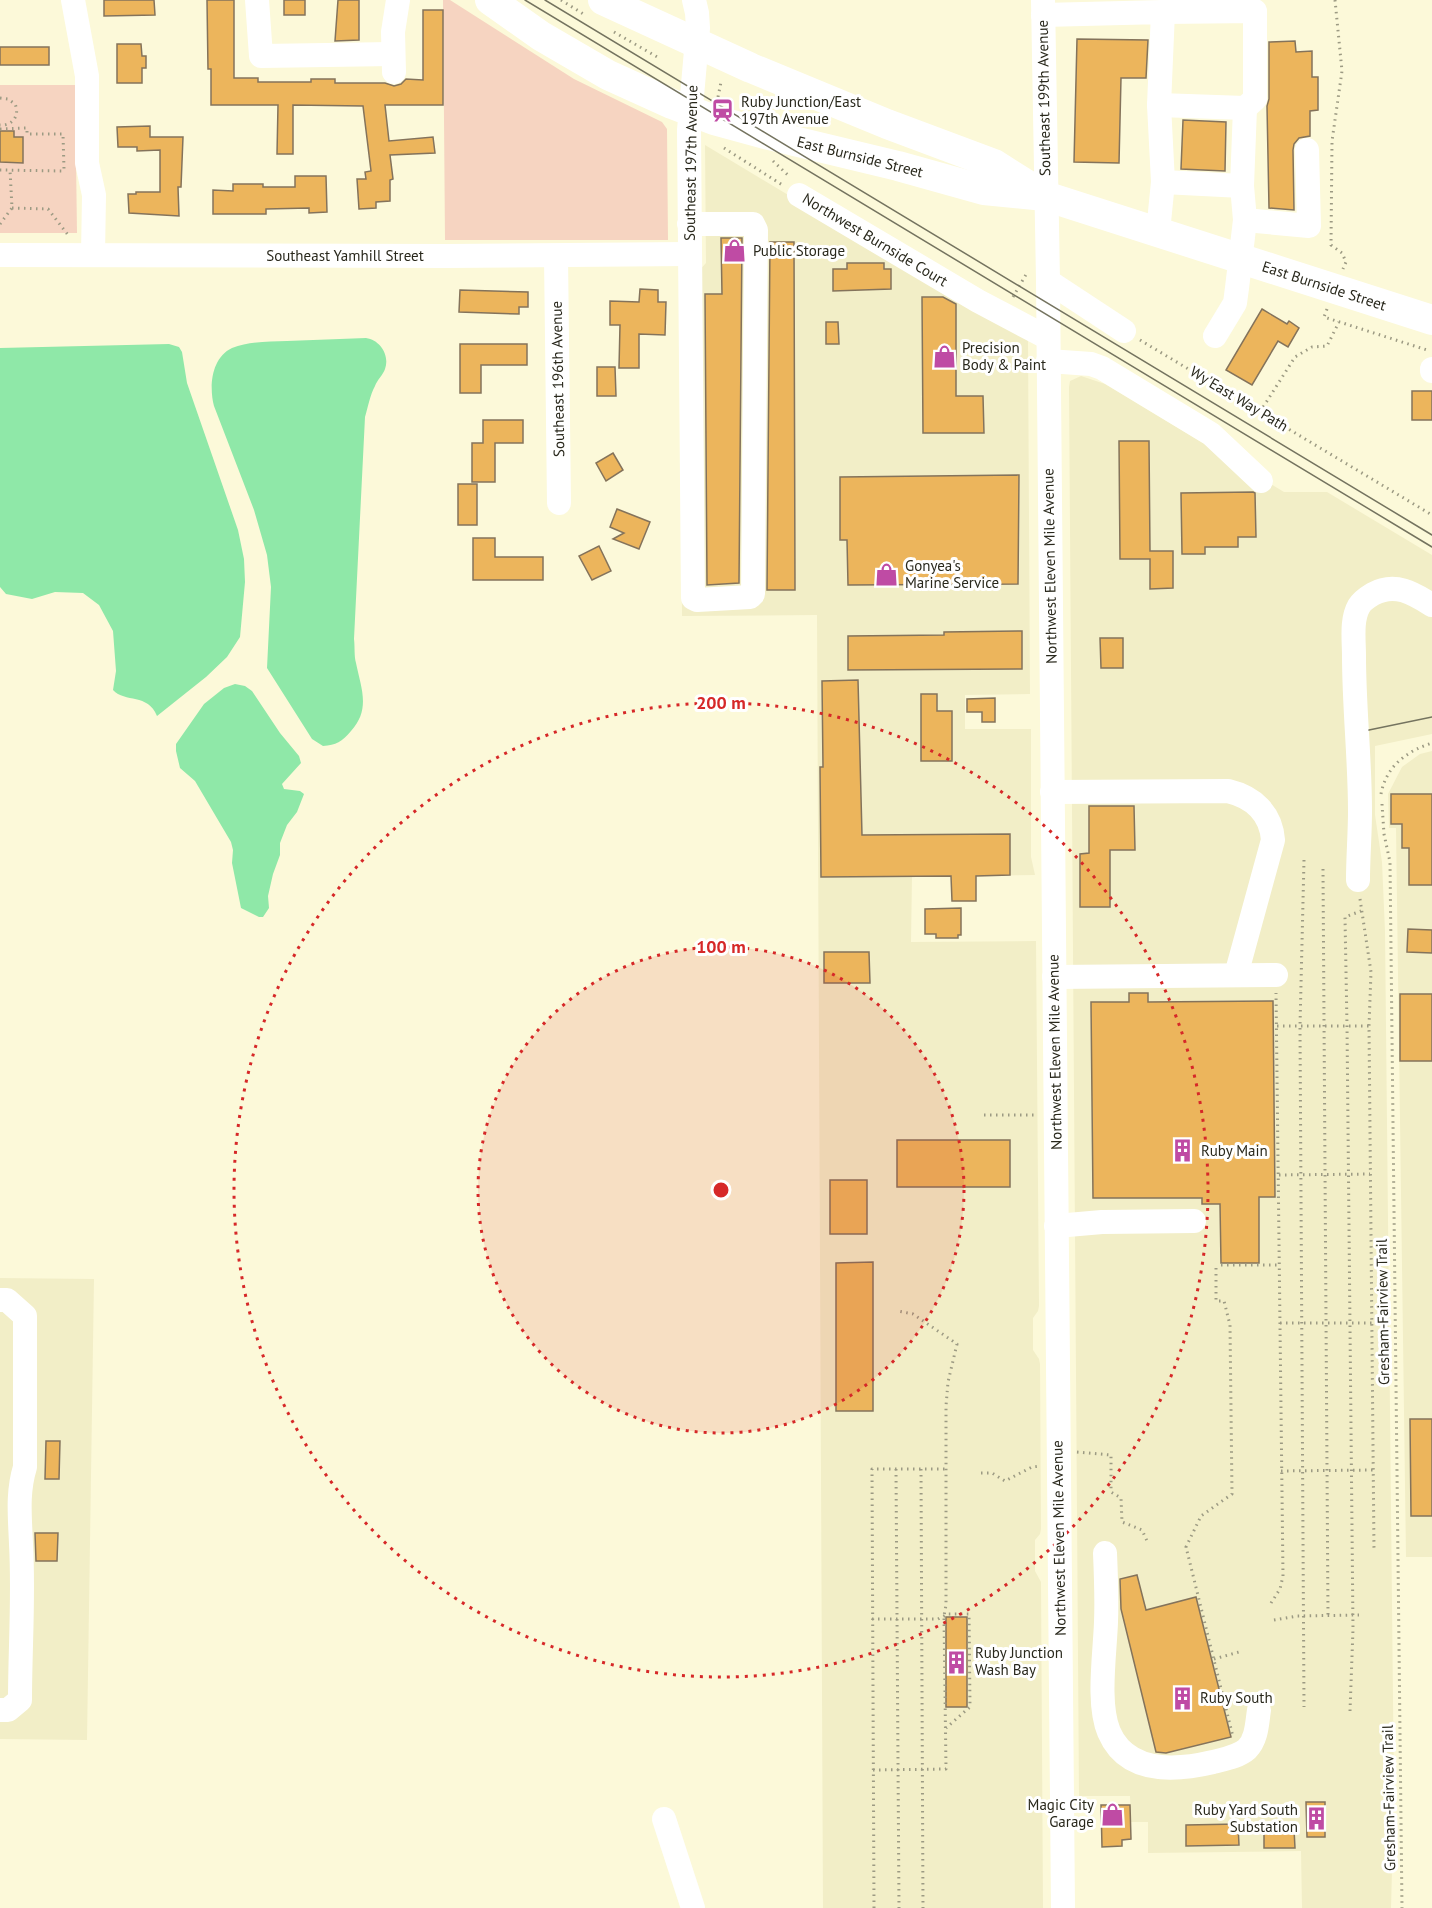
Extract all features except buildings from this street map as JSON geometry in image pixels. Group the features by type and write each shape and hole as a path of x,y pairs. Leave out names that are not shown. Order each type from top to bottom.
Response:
{"main road":[{"name":"East Burnside Street","path":"490,0 570,54 642,91 736,127 898,166 984,190 1045,196 1432,320"},
{"name":"East Burnside Street","path":"599,15 657,25 696,44 850,109 994,164 1045,196"}],"street":[{"path":"73,0 87,76 87,163 94,195 88,255"},
{"path":"257,0 261,56 394,63 393,32 398,0"},
{"name":"Southeast 197th Avenue","path":"689,224 753,224 756,226 753,594 750,597 698,600 693,598 689,224 691,111 698,13 693,0"},
{"name":"Southeast 197th Avenue","path":"657,25 679,19 693,0"},
{"path":"1043,7 1163,12 1255,11 1255,99 1245,108 1160,105"},
{"name":"Southeast 199th Avenue","path":"1043,7 1045,196"},
{"path":"1158,232 1162,182 1160,105 1163,12"},
{"path":"1215,336 1235,303 1245,220 1242,186 1245,108"},
{"path":"1245,220 1309,226 1307,150"},
{"path":"1162,182 1242,186"},
{"name":"Northwest Burnside Court","path":"799,195 978,301 1048,349 1102,368 1211,434 1261,481"},
{"name":"Northwest Eleven Mile Avenue","path":"1045,196 1048,280 1056,1226 1051,1460 1063,1908"},
{"name":"Southeast Yamhill Street","path":"0,255 556,256 689,254"},
{"name":"Southeast 196th Avenue","path":"556,256 559,503"},
{"path":"1048,280 1124,331"},
{"path":"1358,880 1360,811 1354,701 1355,620 1362,603 1371,595 1384,590 1402,589 1432,604"},
{"path":"1052,792 1228,791 1253,801 1266,814 1272,829 1273,840 1236,975"},
{"path":"1054,977 1276,975"},
{"path":"1056,1226 1102,1222 1194,1221"},
{"path":"0,1300 7,1300 25,1316 25,1467 20,1485 9,1506 21,1544 20,1700 9,1710 0,1710"},
{"path":"1106,1553 1107,1606 1103,1713 1110,1734 1121,1751 1136,1761 1169,1768 1194,1766 1229,1758 1246,1749 1252,1742 1259,1710"},
{"path":"664,1819 693,1908"}],"path":[{"path":"561,0 599,15 659,58"},
{"path":"1335,0 1342,71 1332,141 1331,245 1342,254 1346,262"},
{"name":"Southeast 197th Avenue","path":"718,97 721,82"},
{"path":"0,98 9,99 15,104 17,111 14,121 0,127"},
{"path":"0,127 27,128 27,134 63,134 63,171 0,170"},
{"name":"Northwest Burnside Court","path":"721,146 799,195"},
{"path":"0,224 12,208 10,170"},
{"path":"12,208 48,209 88,255"},
{"path":"1260,412 1294,357 1312,347 1328,346 1339,322"},
{"name":"Wy'East Way Path","path":"1124,331 1432,515"},
{"name":"Gresham-Fairview Trail","path":"1402,1908 1390,862 1384,834 1381,792 1397,762 1414,749 1432,742"},
{"path":"1304,860 1300,1026 1304,1707"},
{"path":"1323,869 1328,1616"},
{"path":"1358,880 1371,972 1369,1026 1374,1551"},
{"path":"1350,1711 1352,1615 1345,917 1361,911"},
{"path":"1271,1603 1277,1596 1282,1576 1276,975"},
{"path":"1277,1026 1369,1026"},
{"path":"984,1115 1040,1115"},
{"path":"1279,1175 1371,1174"},
{"path":"1221,1265 1279,1265"},
{"path":"1216,1268 1216,1301 1224,1301 1230,1325 1232,1494 1201,1516 1186,1547 1233,1739"},
{"path":"873,1770 946,1769 944,1616 948,1382 957,1344 913,1314 898,1311"},
{"path":"1280,1323 1372,1323"},
{"path":"981,1473 992,1473 1005,1481 1032,1467 1082,1452 1111,1455 1111,1492 1121,1498 1122,1522 1142,1530 1148,1543"},
{"path":"874,1908 872,1469 946,1469"},
{"path":"896,1469 899,1908"},
{"path":"921,1469 922,1908"},
{"path":"1281,1471 1374,1470"},
{"path":"872,1619 938,1619 948,1614 969,1614 970,1707 946,1728"},
{"path":"1274,1620 1288,1616 1359,1615"},
{"path":"1213,1659 1239,1653"}],"shaded area":[{"path":"443,0 450,0 574,79 662,122 667,129 668,240 445,240"},
{"path":"0,85 75,85 77,233 0,233"},
{"path":"705,145 1028,339 1030,694 965,695 965,729 1031,729 1031,857 1035,875 912,876 911,942 1036,941 1039,1306 1033,1318 1033,1350 1040,1364 1041,1529 1035,1540 1035,1571 1041,1582 1043,1908 823,1908 817,615 682,616 680,278 697,273 706,263"},
{"path":"366,338 376,342 383,349 386,364 372,393 365,417 354,639 363,706 357,723 348,735 332,745 323,746 312,739 267,668 271,587 267,555 254,510 214,406 212,382 220,359 232,348 239,346 266,342"},
{"path":"169,344 179,347 182,352 187,383 238,530 244,559 245,582 240,637 227,657 157,716 148,704 118,694 113,690 116,671 113,631 99,605 83,593 55,592 32,599 6,594 0,587 0,348"},
{"path":"1081,376 1105,384 1284,492 1327,492 1432,555 1432,734 1375,746 1375,815 1382,862 1385,931 1394,1795 1391,1908 1302,1908 1301,1851 1148,1853 1148,1822 1131,1822 1130,1796 1079,1796 1069,387 1070,381"},
{"path":"235,684 245,686 252,691 280,733 299,756 301,763 282,784 284,789 300,791 304,794 280,843 280,855 268,896 269,908 263,917 241,908 232,863 231,842 195,781 180,768 176,751 176,744 204,704 224,688"},
{"path":"1432,751 1432,1557 1406,1557 1396,828 1389,828 1388,794 1402,767 1420,754"},
{"path":"0,1278 94,1279 87,1740 0,1739"}],"tram line":[{"path":"525,0 1432,547"},
{"path":"545,0 1432,535"},
{"path":"1369,730 1432,717"}],"place":[{"name":"Ruby Junction/East 197th Avenue","path":"723,111"},
{"name":"Public Storage","path":"735,251"},
{"name":"Precision Body & Paint","path":"944,357"},
{"name":"Gonyea's Marine Service","path":"887,575"},
{"name":"Ruby Main","path":"1183,1151"},
{"name":"Ruby Junction Wash Bay","path":"957,1662"},
{"name":"Ruby South","path":"1182,1698"},
{"name":"Magic City Garage","path":"1112,1814"},
{"name":"Ruby Yard South Substation","path":"1316,1819"}]}
